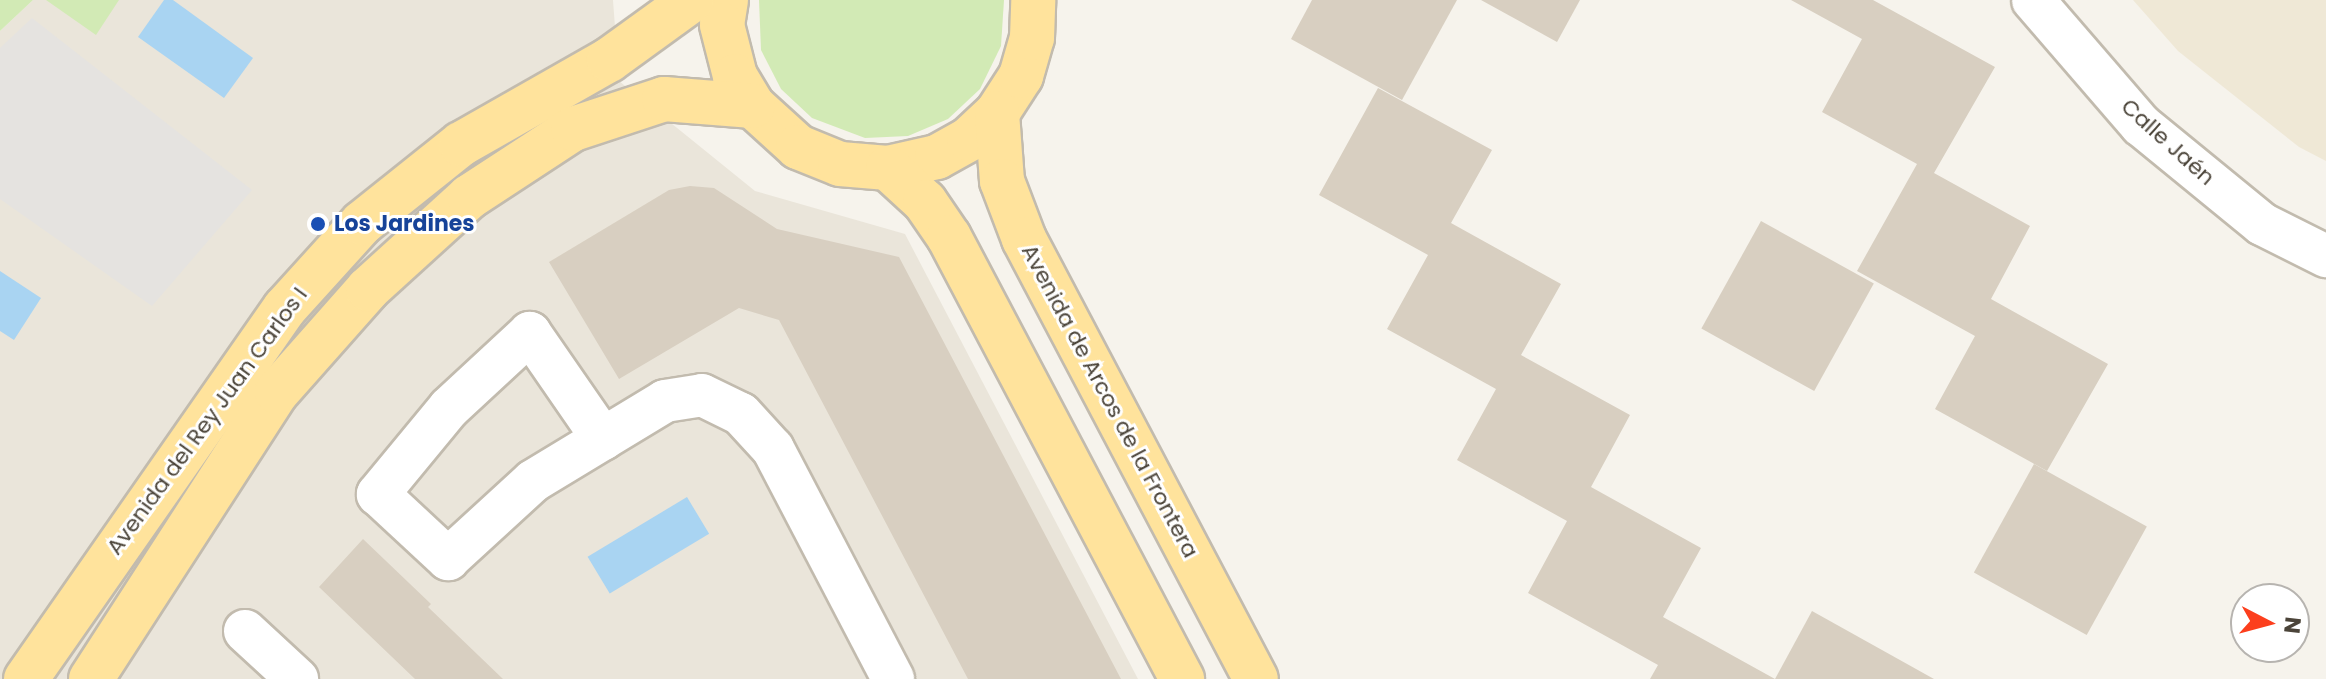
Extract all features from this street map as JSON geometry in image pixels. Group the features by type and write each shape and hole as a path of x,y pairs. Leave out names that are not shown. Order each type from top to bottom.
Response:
{"main road":[{"name":"Avenida del Rey Juan Carlos I","path":"26,679 285,308 362,223 461,144 609,60 692,0"},
{"path":"726,0 722,25 735,76 753,106 798,147 840,164 888,168 937,157 969,139 997,113 1021,76 1032,38 1033,0"},
{"name":"Avenida del Rey Juan Carlos I","path":"91,679 277,392 368,289 469,197 573,129 664,99 753,106"},
{"name":"Avenida de Arcos de la Frontera","path":"997,113 1002,181 1024,239 1256,679"},
{"path":"888,168 925,202 949,237 1182,679"}],"street":[{"name":"Calle Jaén","path":"2033,0 2141,125 2262,224 2326,256"},
{"path":"603,439 530,333 449,408 378,494 448,559 533,481 603,439 665,401 702,395 741,414 773,449 893,679"},
{"path":"245,631 297,679"}],"shaded area":[{"path":"33,0 613,0 619,81 755,191 905,234 1138,679 0,679 0,31"},
{"path":"2133,0 2326,0 2326,161 2299,147 2178,51"},
{"path":"32,18 252,190 152,306 0,199 0,48"}],"green space":[{"path":"0,0 33,0 0,31"},
{"path":"46,0 119,0 96,35"},
{"path":"759,0 1004,0 1001,46 980,89 948,119 908,136 865,138 812,118 781,89 761,50"}],"water":[{"path":"164,0 173,0 253,58 224,98 138,37"},
{"path":"0,271 41,298 14,340 0,331"},
{"path":"687,497 709,534 610,594 588,557"}],"building":[{"path":"1312,0 1457,0 1402,100 1291,39"},
{"path":"1481,0 1580,0 1557,42"},
{"path":"1791,0 1873,0 1995,67 1934,173 2030,226 1991,299 2108,364 2047,471 1935,409 1975,336 1857,271 1917,164 1822,112 1862,39"},
{"path":"1378,88 1492,150 1451,223 1561,284 1521,355 1630,415 1591,487 1701,548 1663,617 1775,679 1650,679 1658,665 1528,593 1567,521 1457,460 1496,389 1387,329 1428,255 1319,195"},
{"path":"690,186 714,188 777,229 899,257 1121,679 968,679 779,320 739,308 619,379 549,262 669,190"},
{"path":"1761,221 1874,284 1814,391 1701,329"},
{"path":"2034,464 2147,527 2087,635 1974,572"},
{"path":"363,539 503,679 415,679 319,587"},
{"path":"1812,611 1934,679 1775,679"}],"place":[{"name":"Los Jardines","path":"318,224"}]}
